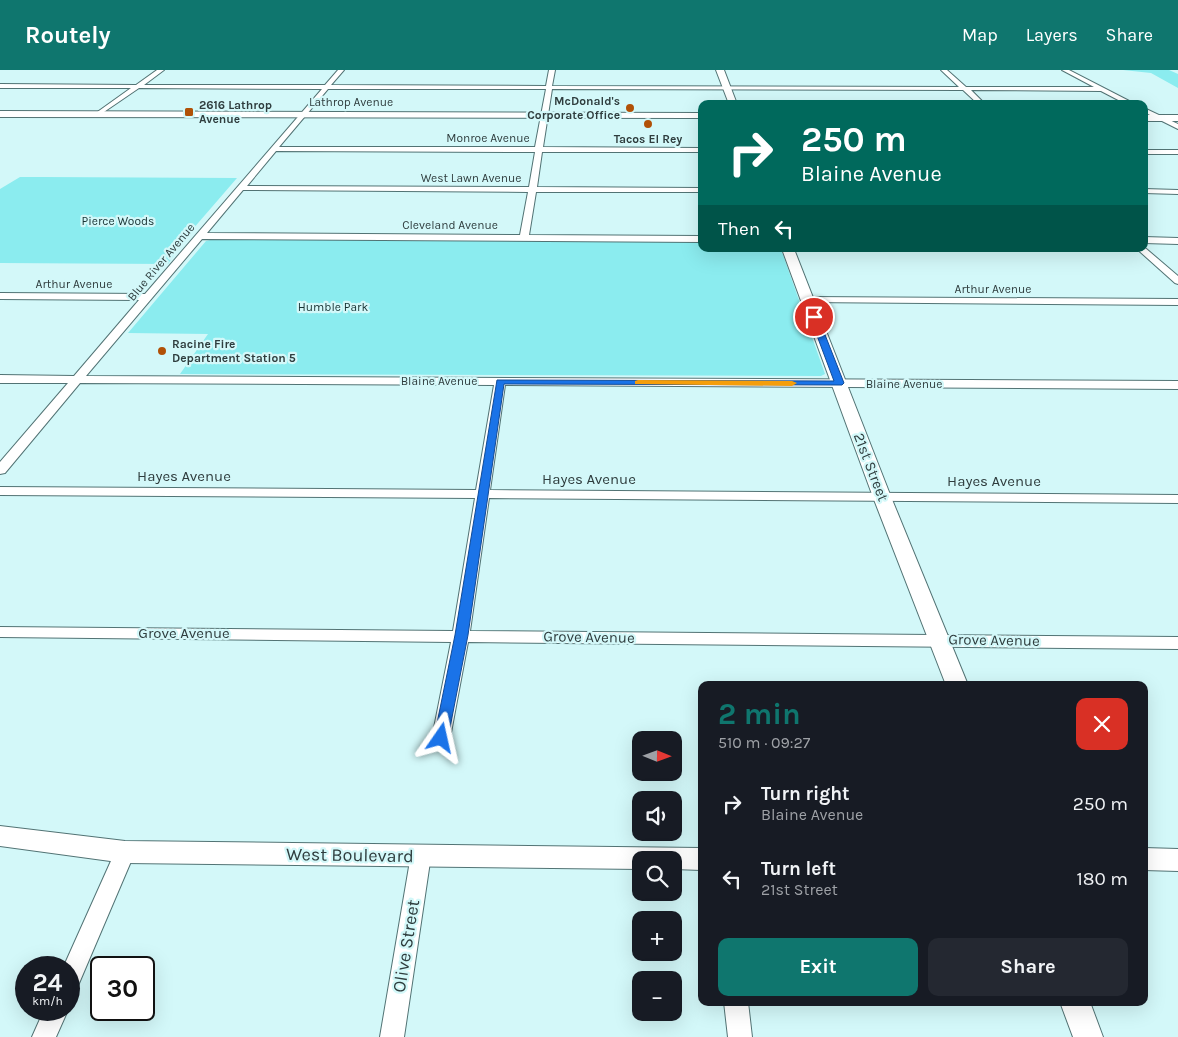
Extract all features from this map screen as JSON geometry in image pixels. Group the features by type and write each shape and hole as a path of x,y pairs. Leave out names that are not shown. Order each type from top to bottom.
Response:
{"street":[{"path":"98,114 162,70"},
{"name":"Blue River Avenue","path":"0,470 341,70"},
{"path":"524,238 552,70"},
{"path":"720,70 732,100"},
{"path":"944,70 978,100"},
{"path":"1065,70 1123,100"},
{"path":"0,86 1103,90"},
{"path":"1148,112 1178,127"},
{"name":"Lathrop Avenue","path":"0,114 698,116"},
{"path":"1148,118 1178,118"},
{"name":"Monroe Avenue","path":"274,149 698,150"},
{"path":"1148,152 1178,152"},
{"name":"West Lawn Avenue","path":"240,188 698,190"},
{"path":"1148,192 1178,192"},
{"name":"Cleveland Avenue","path":"199,236 698,239"},
{"path":"1148,240 1178,240"},
{"name":"21st Street","path":"789,252 882,497 955,681"},
{"path":"1145,252 1178,281"},
{"name":"Arthur Avenue","path":"0,296 148,297"},
{"name":"Arthur Avenue","path":"808,300 1178,302"},
{"name":"Blaine Avenue","path":"0,378 1178,385"},
{"path":"441,738 462,635 481,494 500,382"},
{"name":"Hayes Avenue","path":"0,491 1178,499"},
{"name":"Grove Avenue","path":"0,632 1178,642"},
{"name":"West Boulevard","path":"0,836 125,852 698,859"},
{"path":"80,956 125,852"},
{"name":"Olive Street","path":"392,1037 421,855"},
{"path":"1148,859 1178,860"},
{"path":"736,1006 740,1037"},
{"path":"1076,1006 1088,1037"},
{"path":"44,1037 51,1021"}],"green space":[{"path":"1123,70 1169,70 1178,74 1178,88 1151,73"},
{"name":"Pierce Woods","path":"20,177 237,178 186,237 168,264 0,263 0,189"},
{"name":"Humble Park","path":"214,239 698,241 698,252 782,252 825,374 821,376 180,374 208,334 128,333 206,241"}],"slow traffic":[{"path":"638,382 792,383"}],"place":[{"name":"McDonald's Corporate Office","path":"630,108"},
{"name":"2616 Lathrop Avenue","path":"189,112"},
{"name":"Tacos El Rey","path":"648,124"},
{"name":"Racine Fire Department Station 5","path":"162,351"}],"route":[{"path":"441,738 462,635 481,494 500,382 839,383 814,317"}]}
